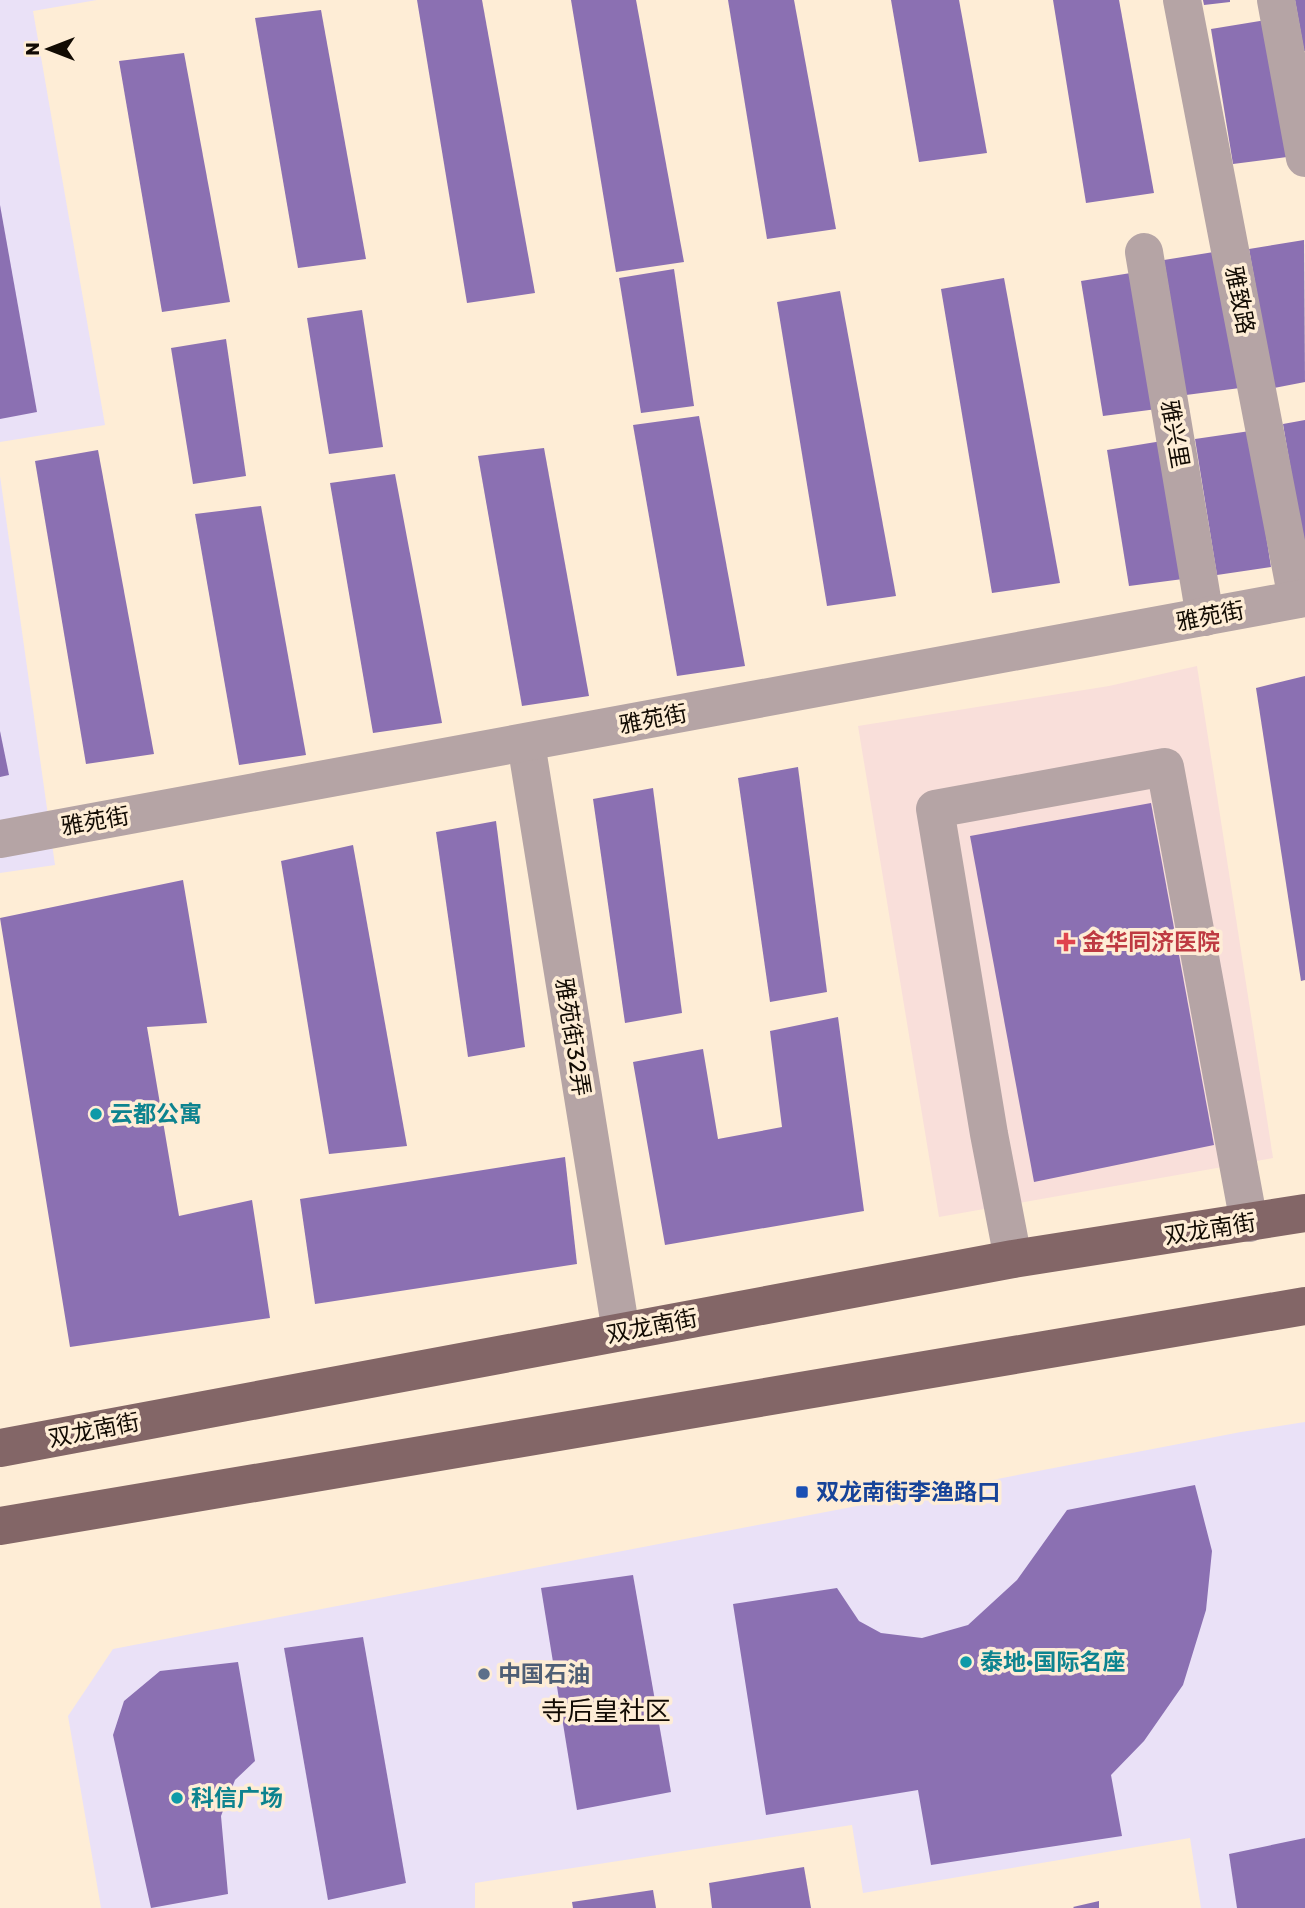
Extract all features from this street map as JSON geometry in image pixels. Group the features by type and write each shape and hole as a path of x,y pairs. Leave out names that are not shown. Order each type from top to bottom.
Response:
{"main road":[{"name":"双龙南街","path":"0,1448 1013,1259 1305,1213"},
{"path":"0,1526 1305,1306"}],"street":[{"name":"雅致路","path":"1182,0 1301,599"},
{"path":"1276,0 1305,158"},
{"name":"雅兴里","path":"1144,252 1205,617"},
{"name":"雅苑街","path":"0,839 1301,599"},
{"name":"雅苑街32弄","path":"526,743 621,1332"},
{"path":"1013,1259 989,1134 935,809 1165,767 1249,1223"}],"shaded area":[{"path":"0,0 97,0 33,11 105,425 0,442"},
{"path":"0,476 55,865 0,873"},
{"name":"金华同济医院","path":"1197,666 1273,1158 939,1217 858,726 1109,686"},
{"path":"1305,1422 1305,1908 1201,1908 1190,1838 863,1893 852,1825 475,1883 475,1908 101,1908 68,1716 113,1649 1241,1432"}],"building":[{"path":"417,0 482,0 535,293 467,303"},
{"path":"571,0 636,0 684,262 616,272"},
{"path":"728,0 794,0 836,229 767,239"},
{"path":"891,0 959,0 987,153 919,162"},
{"path":"1053,0 1119,0 1154,193 1086,203"},
{"path":"1203,0 1230,0 1230,2 1204,5"},
{"path":"1295,0 1305,0 1305,51 1304,51"},
{"path":"321,10 366,259 298,268 255,18"},
{"path":"1266,20 1287,157 1233,164 1211,29"},
{"path":"184,53 230,302 162,312 119,61"},
{"path":"0,205 37,412 0,419"},
{"path":"1304,240 1305,382 1274,388 1249,249"},
{"path":"1220,251 1240,388 1186,395 1164,260"},
{"path":"674,269 694,406 641,413 619,278"},
{"path":"1137,272 1157,409 1103,416 1081,281"},
{"path":"1004,278 1060,583 992,593 941,289"},
{"path":"840,291 896,596 827,606 777,302"},
{"path":"362,310 383,447 329,454 307,318"},
{"path":"226,339 246,476 193,484 171,348"},
{"path":"699,416 745,666 677,676 633,425"},
{"path":"1305,420 1305,553 1283,424"},
{"path":"1250,431 1271,567 1217,575 1195,439"},
{"path":"1162,441 1183,579 1129,586 1107,450"},
{"path":"544,448 589,696 522,706 478,456"},
{"path":"98,450 154,754 86,764 35,461"},
{"path":"395,474 442,723 373,733 330,483"},
{"path":"261,506 306,755 239,765 195,514"},
{"path":"1305,676 1305,980 1301,981 1256,688"},
{"path":"0,731 9,775 0,777"},
{"path":"798,767 827,992 770,1002 738,778"},
{"path":"653,788 682,1013 625,1023 593,799"},
{"path":"1151,803 1214,1145 1034,1182 970,836"},
{"path":"496,821 525,1047 468,1057 436,832"},
{"path":"353,845 407,1146 329,1154 281,861"},
{"name":"云都公寓","path":"183,880 207,1023 147,1027 179,1216 252,1200 270,1318 70,1347 0,918"},
{"path":"838,1017 864,1211 665,1245 633,1062 703,1049 718,1139 782,1127 770,1031"},
{"path":"565,1157 577,1264 315,1304 300,1199"},
{"name":"泰地·国际名座","path":"1195,1485 1212,1551 1206,1610 1183,1685 1144,1741 1111,1775 1122,1836 931,1865 918,1790 766,1815 733,1604 837,1588 859,1621 881,1633 922,1638 968,1625 1017,1580 1067,1510"},
{"path":"633,1575 671,1792 577,1810 541,1588"},
{"path":"363,1637 406,1883 328,1900 284,1648"},
{"name":"科信广场","path":"238,1662 255,1761 235,1780 221,1816 228,1894 151,1908 113,1735 124,1701 160,1671"},
{"path":"1305,1838 1305,1908 1237,1908 1229,1854"},
{"path":"804,1867 811,1908 712,1908 709,1883"},
{"path":"653,1890 656,1908 573,1908 572,1902"},
{"path":"1099,1901 1099,1908 1073,1907"}],"place":[{"name":"金华同济医院","path":"1066,942"},
{"name":"云都公寓","path":"96,1114"},
{"name":"双龙南街李渔路口","path":"802,1492"},
{"name":"泰地·国际名座","path":"966,1662"},
{"name":"中国石油","path":"484,1674"},
{"name":"科信广场","path":"177,1798"}],"district":[{"name":"寺后皇社区","path":"606,1711"}]}
